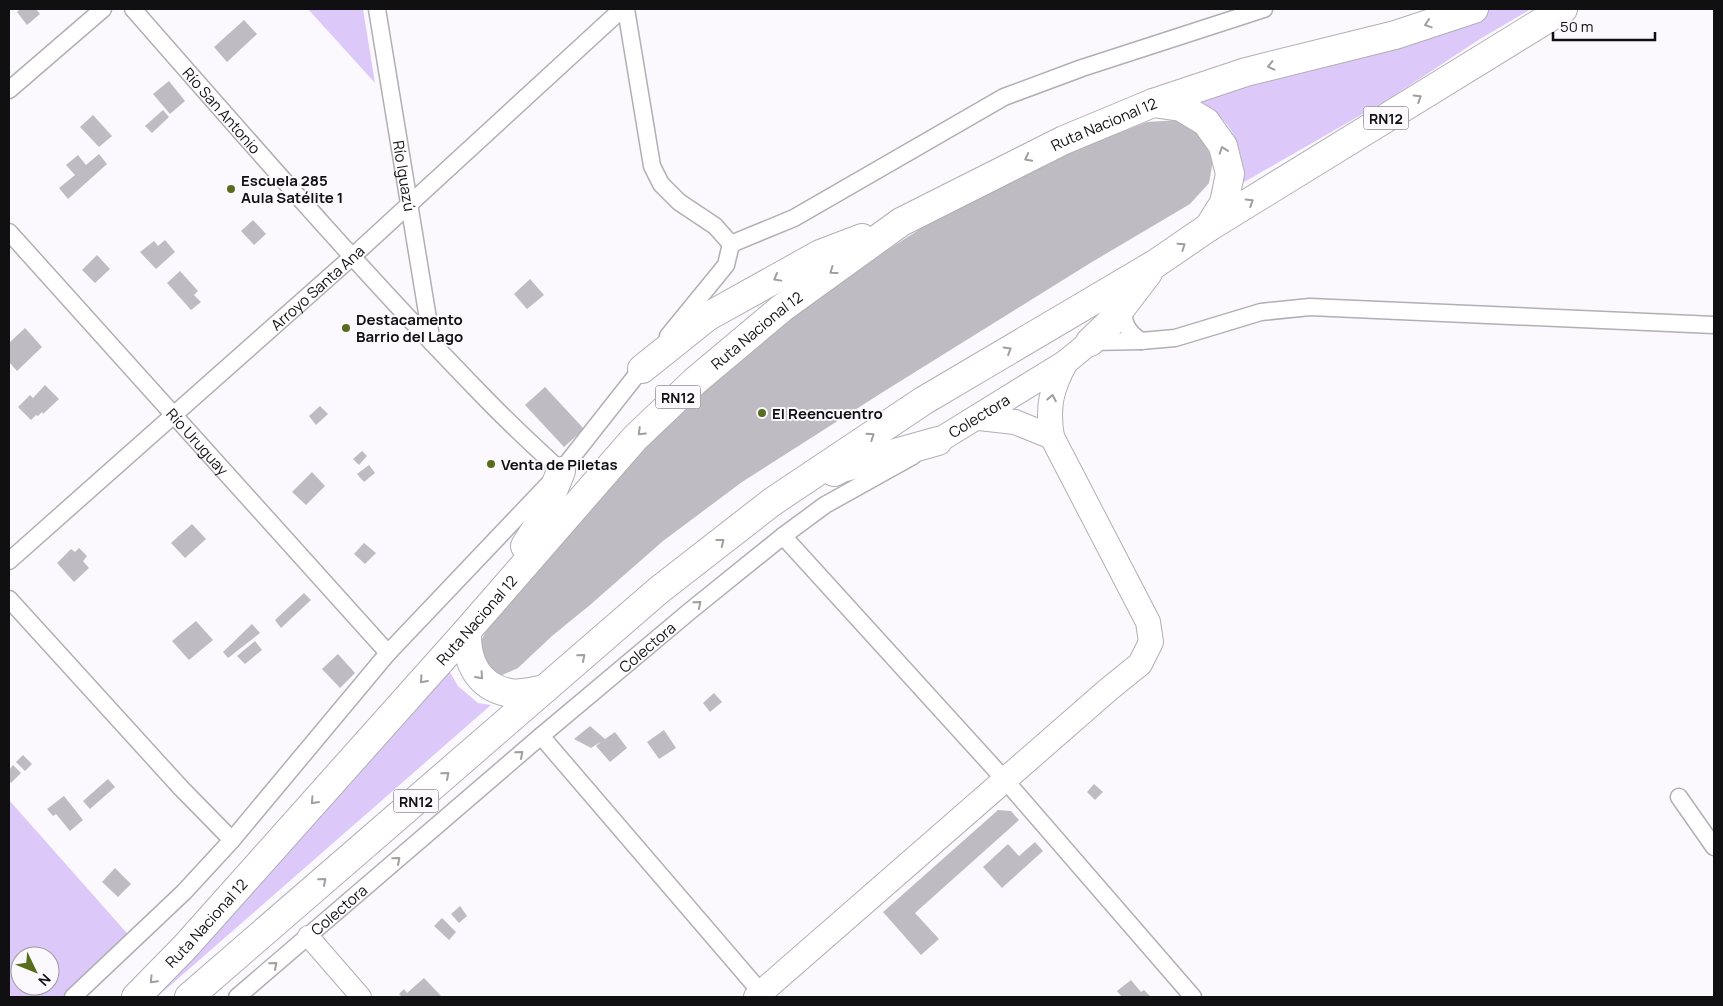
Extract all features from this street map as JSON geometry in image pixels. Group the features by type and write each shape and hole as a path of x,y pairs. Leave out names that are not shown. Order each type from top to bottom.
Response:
{"highway":[{"name":"Ruta Nacional 12","path":"136,997 185,947 467,631 635,438 694,381 782,308 900,222 1064,140 1152,103 1246,72 1395,35 1474,9"},
{"name":"RN12","path":"189,997 659,590 772,502 923,401 1155,264 1209,228 1563,9"},
{"path":"1152,103 1181,107 1206,122 1223,146 1230,174 1224,203 1209,228"},
{"path":"642,369 716,312 820,254 900,222"},
{"path":"1090,342 1109,324 1155,264"},
{"path":"772,502 842,468 938,441"},
{"path":"488,607 541,521 561,471"},
{"path":"467,631 466,648 471,664 488,684 494,688 511,693 526,693 545,688"}],"main road":[{"name":"Colectora","path":"938,441 979,418 1066,362 1090,342"},
{"path":"761,996 1005,780 1140,664 1151,642 1148,622 1052,437 1049,418 1050,398 1056,379 1066,362"},
{"path":"979,418 1014,422 1052,437"}],"street":[{"path":"9,90 103,9"},
{"name":"Río San Antonio","path":"133,9 311,211 432,343 486,399 561,471"},
{"name":"Río Iguazú","path":"377,9 432,343"},
{"path":"624,9 652,166 661,184 679,202 715,226 731,244"},
{"name":"Arroyo Santa Ana","path":"9,561 354,256 624,9"},
{"path":"731,244 794,218 1004,97 1082,68 1264,9"},
{"name":"Río Uruguay","path":"9,232 388,653"},
{"path":"73,997 184,892 232,840 388,653 561,471 726,265 731,244"},
{"path":"1125,304 1123,312 1128,330 1141,341"},
{"path":"1090,342 1175,338 1262,312 1310,307 1714,324"},
{"name":"Colectora","path":"237,997 541,736 783,536 825,505 887,472 938,441"},
{"path":"783,536 1005,780 1193,997"},
{"path":"9,599 181,788 232,840"},
{"path":"541,736 761,996"},
{"path":"1679,796 1714,847"},
{"path":"308,936 361,997"}],"shaded area":[{"path":"308,9 363,9 375,83"},
{"path":"1489,9 1531,9 1480,39 1392,97 1239,185 1241,158 1231,129 1218,115 1193,99 1462,21"},
{"path":"448,669 458,686 478,703 491,705 157,997 147,997"},
{"path":"9,800 133,940 68,997 9,997"}],"building":[{"path":"20,9 36,9 40,14 27,25 17,12"},
{"path":"244,20 257,34 227,62 214,47"},
{"path":"169,81 185,101 170,114 153,94"},
{"path":"163,110 169,117 152,133 145,126"},
{"path":"93,115 112,136 99,147 80,127"},
{"name":"El Reencuentro","path":"1180,120 1200,136 1213,160 1209,183 1190,204 1092,262 742,482 663,541 552,636 518,668 502,675 481,663 480,643 491,621 651,434 797,309 953,208 1046,161 1147,122"},
{"path":"99,154 107,164 68,199 59,188 75,175 66,165 78,155 86,165"},
{"path":"253,220 266,234 254,245 241,231"},
{"path":"165,240 175,252 156,269 140,252 154,241 158,246"},
{"path":"97,255 110,269 95,283 82,270"},
{"path":"180,271 198,291 194,295 201,302 191,310 167,283"},
{"path":"530,279 544,295 527,309 514,294"},
{"path":"25,328 42,347 17,371 9,362 9,343"},
{"path":"45,385 59,399 43,414 42,412 38,416 36,415 31,420 18,407 30,395 33,398"},
{"path":"545,387 584,429 564,447 525,405"},
{"path":"320,406 328,414 316,425 309,416"},
{"path":"362,451 367,456 359,465 353,459"},
{"path":"369,465 375,473 364,482 357,474"},
{"path":"312,472 325,486 306,505 292,492"},
{"path":"192,524 206,539 185,558 171,543"},
{"path":"364,543 376,553 365,564 354,554"},
{"path":"79,548 87,556 83,561 89,568 74,582 57,563 71,549 75,552"},
{"path":"304,593 311,600 281,628 275,620"},
{"path":"196,621 213,640 189,660 172,641"},
{"path":"252,624 260,633 228,658 223,652"},
{"path":"255,641 262,650 245,664 237,656"},
{"path":"338,654 355,673 340,688 322,669"},
{"path":"714,693 722,702 710,712 703,703"},
{"path":"590,726 605,739 615,732 627,748 610,762 596,746 602,741 591,748 574,739"},
{"path":"664,730 676,748 659,759 647,742"},
{"path":"23,755 32,764 25,771 16,762"},
{"path":"13,765 21,773 11,783 9,781 9,770"},
{"path":"108,779 115,787 90,809 83,801"},
{"path":"1094,784 1103,792 1095,800 1087,792"},
{"path":"64,796 83,820 70,831 56,814 53,816 47,809"},
{"path":"998,810 1011,811 1019,820 915,913 939,939 921,955 883,912"},
{"path":"1035,842 1043,851 1002,888 983,867 1008,844 1019,856"},
{"path":"115,868 131,884 118,897 102,882"},
{"path":"460,906 467,916 459,923 451,914"},
{"path":"442,918 456,932 449,940 434,926"},
{"path":"424,978 442,997 402,997 399,994 404,989 407,993"},
{"path":"1131,980 1141,992 1144,990 1151,997 1122,997 1117,991"}],"place":[{"name":"Escuela 285 Aula Satélite 1","path":"231,189"},
{"name":"Destacamento Barrio del Lago","path":"346,328"},
{"name":"El Reencuentro","path":"762,413"},
{"name":"Venta de Piletas","path":"491,464"}]}
